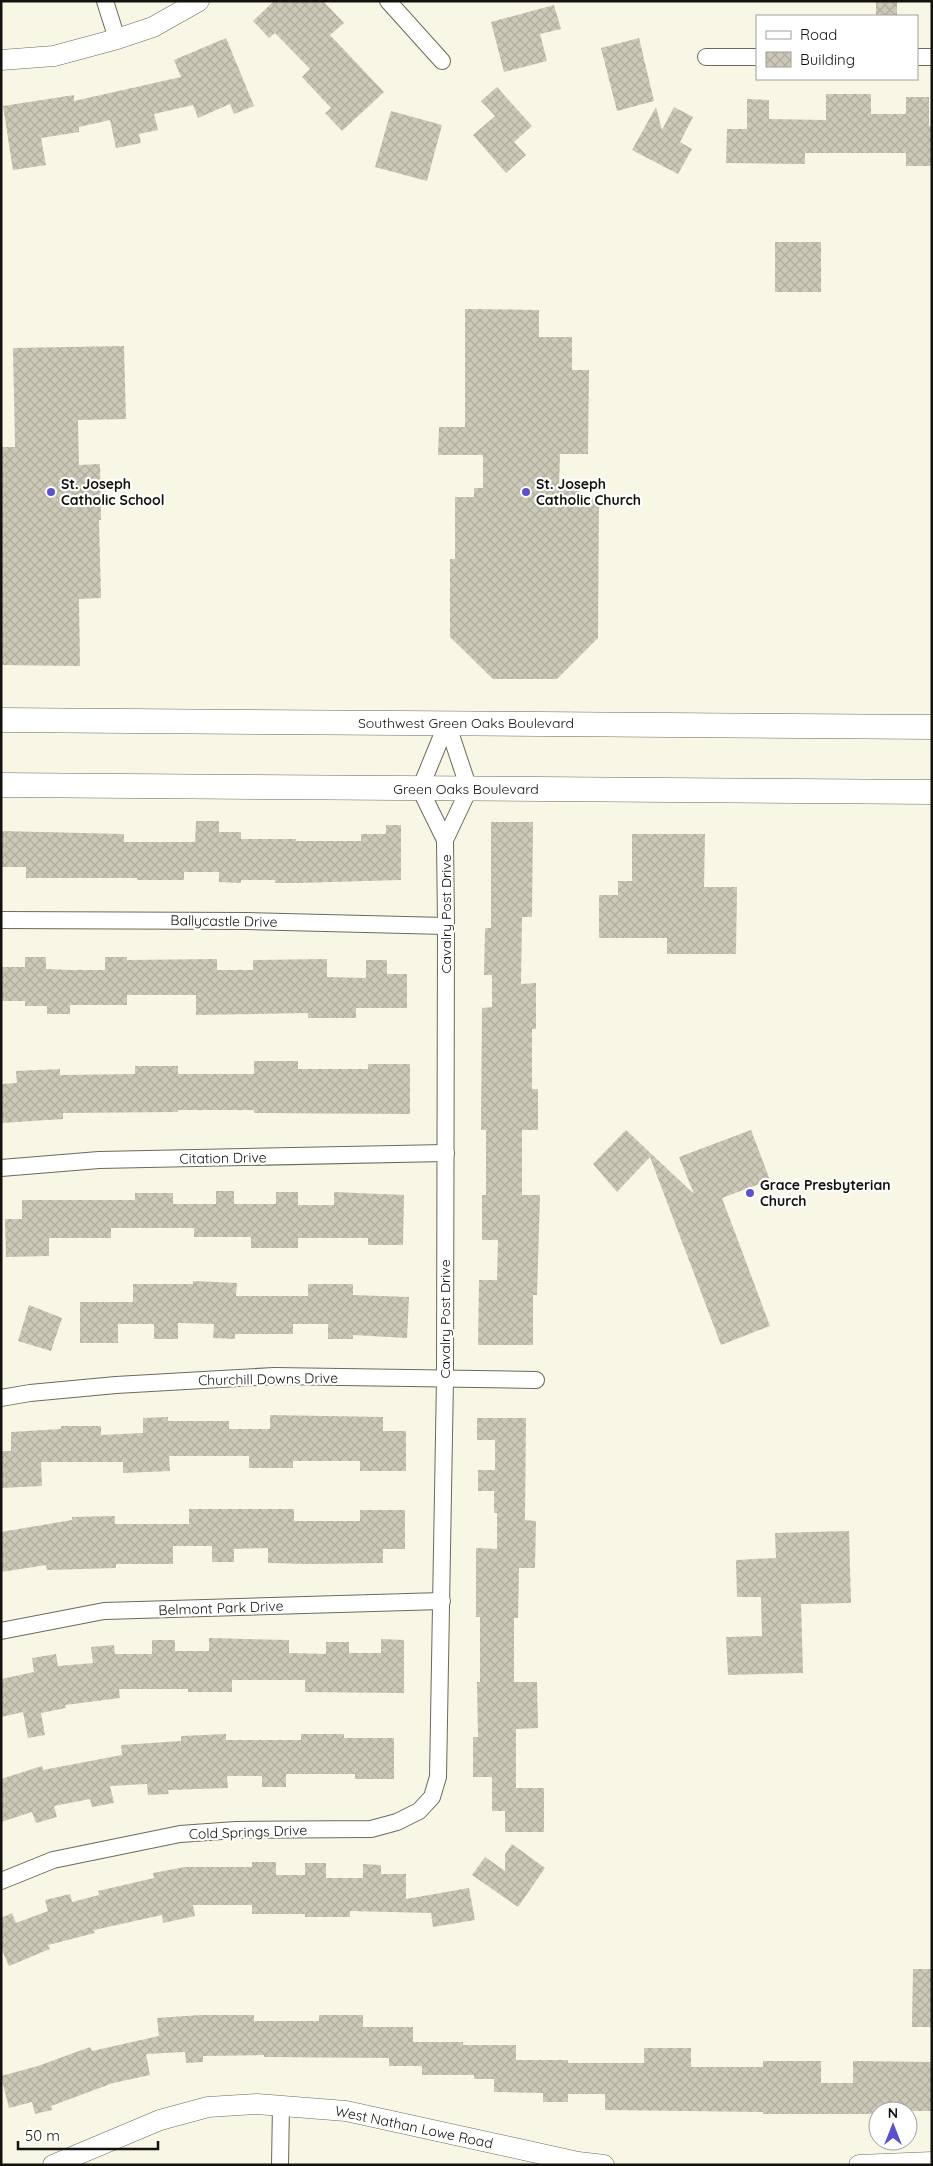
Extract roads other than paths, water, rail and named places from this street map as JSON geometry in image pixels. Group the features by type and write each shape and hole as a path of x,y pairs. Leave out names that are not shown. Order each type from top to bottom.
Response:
{"main road":[{"name":"Southwest Green Oaks Boulevard","path":"1,720 932,727"},
{"name":"Green Oaks Boulevard","path":"1,785 932,792"}],"street":[{"path":"105,1 117,39"},
{"path":"1,60 54,56 117,39 153,27 199,1"},
{"path":"388,1 442,61"},
{"path":"706,56 756,57"},
{"path":"918,57 932,57"},
{"path":"420,789 447,723"},
{"path":"447,723 469,789"},
{"name":"Cavalry Post Drive","path":"420,789 445,840 446,1153 442,1601 438,1777 432,1797"},
{"name":"Cavalry Post Drive","path":"445,840 469,789"},
{"name":"Ballycastle Drive","path":"1,920 246,921 446,926"},
{"name":"Citation Drive","path":"1,1168 99,1160 446,1153"},
{"name":"Churchill Downs Drive","path":"1,1398 30,1393 106,1386 274,1376 536,1380"},
{"name":"Belmont Park Drive","path":"1,1631 104,1611 442,1601"},
{"name":"Cold Springs Drive","path":"1,1881 53,1860 180,1834 236,1830 371,1829 397,1822 419,1811 432,1797"},
{"name":"West Nathan Lowe Road","path":"53,2165 160,2120 208,2107 257,2104 346,2111 578,2162 604,2165"},
{"path":"280,2105 280,2165"},
{"path":"859,2165 932,2162"}],"place":[{"name":"St. Joseph Catholic School","path":"51,492"},
{"name":"St. Joseph Catholic Church","path":"526,492"},
{"name":"Grace Presbyterian Church","path":"750,1193"}]}
